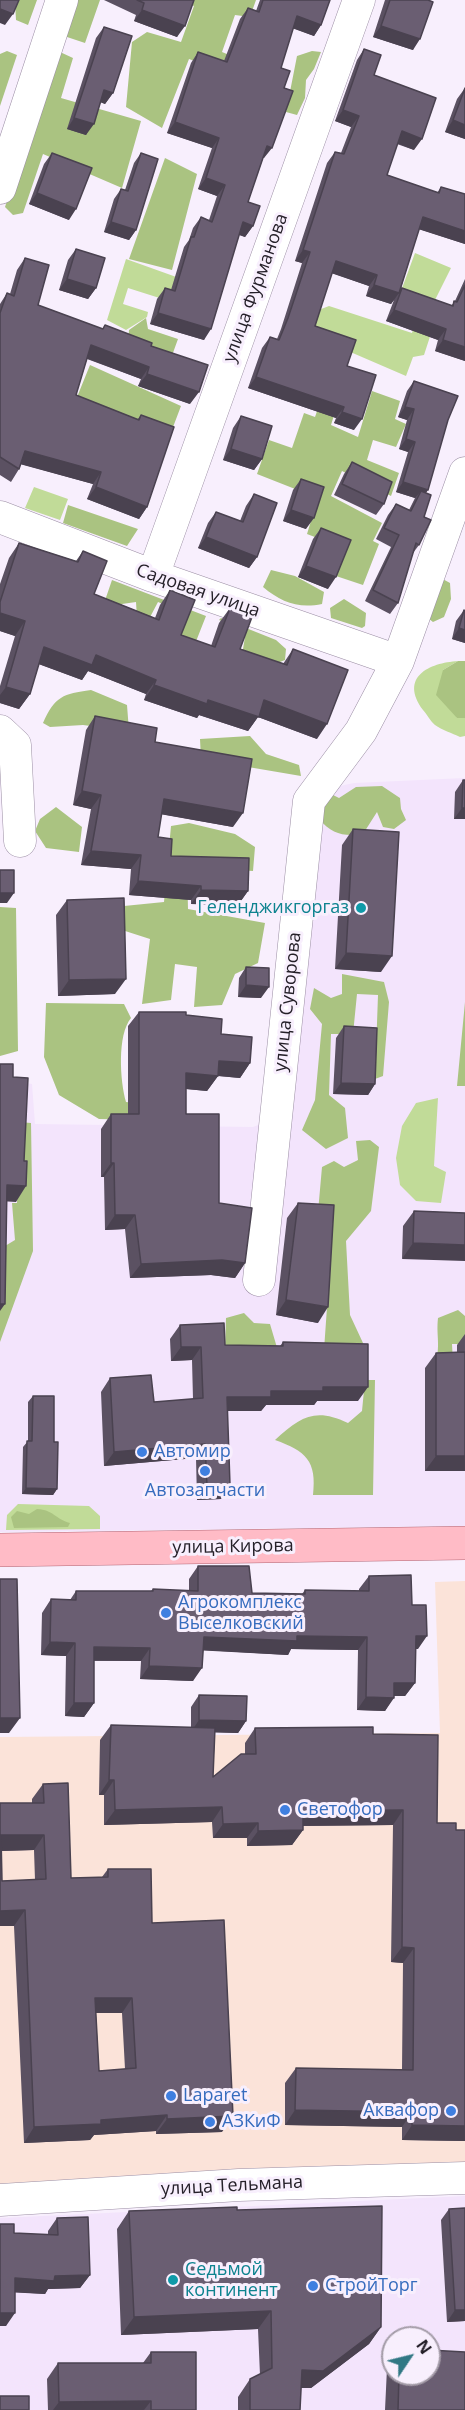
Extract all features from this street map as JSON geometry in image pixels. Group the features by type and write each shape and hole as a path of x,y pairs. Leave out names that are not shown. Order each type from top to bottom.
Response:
{"main road":[{"name":"улица Кирова","path":"0,1550 465,1543"}],"street":[{"path":"0,188 62,0"},
{"name":"улица Фурманова","path":"153,576 358,0"},
{"name":"улица Суворова","path":"259,1280 309,801 361,731 398,661 465,473"},
{"name":"Садовая улица","path":"0,517 153,576 398,661"},
{"path":"0,731 15,745 20,841"},
{"name":"улица Тельмана","path":"0,2200 239,2185 465,2178"}],"shaded area":[{"path":"465,778 465,1526 0,1532 0,1079 32,1084 35,1124 253,1127 287,1114 312,792 354,783"},
{"path":"465,1581 465,2173 0,2193 0,1737 440,1733 435,1582"},
{"path":"465,2196 465,2410 0,2410 0,2218"}],"green space":[{"path":"9,0 37,0 28,25 16,20 15,2"},
{"path":"73,0 100,0 85,43 61,35"},
{"path":"179,0 256,0 250,17 235,15 222,52 256,66 222,71 189,59 162,128 126,107 132,42 147,32 181,42 194,6"},
{"path":"7,51 17,55 0,106 0,54"},
{"path":"312,51 321,52 314,69 306,80 305,98 297,115 286,112 297,56"},
{"path":"60,52 73,58 61,98 141,121 122,188 43,154 23,213 13,215 5,207 44,86"},
{"path":"165,158 197,174 172,270 129,259"},
{"path":"415,253 451,268 432,306 439,309 424,355 413,357 406,376 304,332 311,313 329,306 412,333 421,303 401,291"},
{"path":"126,259 221,293 213,315 128,288 123,304 148,312 147,317 126,330 107,320"},
{"path":"146,318 148,329 178,339 170,361 128,342 129,330"},
{"path":"90,365 181,406 170,435 73,407"},
{"path":"329,377 344,383 331,425 358,437 372,391 400,401 395,419 406,424 396,447 373,440 367,460 399,473 391,496 342,471 331,496 382,523 373,541 379,544 363,585 336,576 346,549 307,534 318,498 257,474 269,440 292,448 304,413 315,417"},
{"path":"34,487 68,499 60,520 25,508"},
{"path":"68,505 138,529 127,546 63,523"},
{"path":"271,570 295,576 324,592 322,604 298,605 270,592 263,587"},
{"path":"439,577 450,583 451,599 444,617 433,622 424,615"},
{"path":"112,580 206,616 193,649 173,644 187,614 158,602 148,621 137,618 136,602 122,604 108,619 100,615"},
{"path":"344,599 366,613 365,626 362,628 331,618 330,608"},
{"path":"221,618 276,640 286,649 285,660 267,667 241,661 246,631 219,620"},
{"path":"458,661 443,670 457,718 465,718 465,736 460,737 433,723 416,699 414,689 416,681 428,669 447,662"},
{"path":"458,661 465,661 465,718 457,718 436,695 443,670"},
{"path":"91,690 127,705 129,731 83,725 50,727 43,723 52,707 61,698"},
{"path":"250,736 266,754 299,765 301,776 201,759 200,739"},
{"path":"382,786 400,798 401,809 406,820 394,829 383,827 377,812 363,834 356,835 344,835 334,831 319,819 331,794 339,798 356,787"},
{"path":"56,807 82,827 79,852 46,848 35,831 40,819"},
{"path":"189,823 235,834 255,847 253,871 187,867 188,909 265,923 258,963 235,974 222,1005 194,1007 197,967 175,964 171,1000 142,1004 150,939 122,930 124,906 164,902 171,826"},
{"path":"0,907 16,908 18,1051 0,1056"},
{"path":"342,974 384,982 389,1002 383,1076 375,1079 378,995 357,994 353,1034 331,1034 329,1095 345,1108 348,1138 326,1149 302,1130 315,1100 322,1024 310,1009 314,988 331,998 342,994"},
{"path":"465,1002 465,1086 457,1086"},
{"path":"46,1003 124,1004 131,1018 123,1035 121,1058 126,1102 183,1108 186,1121 99,1119 59,1095 44,1057"},
{"path":"438,1098 434,1166 446,1172 441,1203 416,1201 400,1185 396,1158 402,1126 416,1103"},
{"path":"19,1122 31,1123 33,1251 0,1342 0,1249 15,1240 12,1203 17,1203"},
{"path":"370,1140 379,1147 371,1211 346,1241 350,1315 363,1343 360,1352 324,1350 333,1222 318,1212 322,1167 334,1161 344,1167 358,1160 356,1141"},
{"path":"458,1310 465,1316 465,1344 452,1344 453,1363 435,1364 438,1352 438,1318"},
{"path":"244,1313 254,1323 270,1324 278,1351 225,1351 226,1318"},
{"path":"365,1380 375,1380 373,1495 313,1495 313,1474 307,1459 295,1448 275,1440 292,1425 308,1417 326,1416 348,1423 362,1411"},
{"path":"18,1504 89,1506 100,1516 100,1529 6,1530 7,1515"},
{"path":"37,1509 47,1511 70,1523 68,1527 14,1528 11,1517 17,1511 29,1514"}],"building":[{"path":"0,0 19,0 13,14 0,9"},
{"path":"137,0 194,0 185,26 142,10 144,3"},
{"path":"263,0 330,0 321,25 297,16 281,68 290,71 284,88 293,91 272,148 267,146 248,202 260,206 253,226 243,222 211,329 158,313 165,288 175,291 191,237 194,237 201,217 212,222 225,185 206,178 219,138 175,122 198,52 227,62 248,8 259,12"},
{"path":"390,0 433,2 420,39 381,26"},
{"path":"104,27 132,36 113,93 104,90 94,124 74,118"},
{"path":"364,49 381,55 374,75 436,98 422,139 402,131 387,175 439,193 441,187 465,194 465,231 423,217 399,293 374,285 377,275 336,261 315,326 356,340 347,366 376,375 362,419 342,412 344,407 256,377 270,337 279,340 288,318 310,252 303,250 335,152 344,154 359,116 343,110"},
{"path":"465,88 465,125 453,120"},
{"path":"52,153 92,168 76,209 37,193"},
{"path":"141,153 158,159 136,230 111,222 121,189 128,191"},
{"path":"76,249 105,258 96,288 67,279"},
{"path":"25,258 49,265 38,305 103,329 105,325 152,343 151,346 208,365 199,392 147,374 149,367 91,345 76,395 139,420 141,415 174,427 147,507 96,487 101,472 25,451 19,469 0,457 0,313 7,293 14,296"},
{"path":"465,285 465,347 443,340 446,329 394,310 402,288 453,306"},
{"path":"414,381 458,396 448,420 428,490 403,482 415,442 406,439 414,409 405,407"},
{"path":"241,416 272,426 262,459 231,449"},
{"path":"352,462 392,482 384,504 342,484"},
{"path":"301,479 324,487 314,518 291,510"},
{"path":"421,491 431,495 424,517 431,520 419,545 416,543 398,603 373,590 399,535 384,528 396,504 411,511"},
{"path":"254,494 277,503 257,557 206,537 216,512 243,522"},
{"path":"321,528 351,540 336,577 306,566"},
{"path":"19,543 78,562 83,551 107,561 94,594 159,620 170,590 195,600 181,635 215,647 230,608 252,617 240,649 287,665 293,649 348,670 327,724 264,700 259,717 208,700 207,704 154,685 156,680 96,655 92,665 44,647 30,694 6,687 25,621 0,613 0,602"},
{"path":"465,611 465,630 459,628"},
{"path":"95,716 157,728 155,742 252,759 243,813 164,799 158,837 172,839 171,856 249,858 248,891 201,890 201,886 138,881 141,855 91,851 101,795 82,791"},
{"path":"463,780 465,780 465,808 462,808"},
{"name":"Геленджикгоргаз","path":"353,829 399,832 392,956 346,953"},
{"path":"0,870 14,870 14,893 0,893"},
{"path":"124,898 126,979 69,980 67,900"},
{"path":"246,967 269,968 269,987 246,985"},
{"path":"139,1012 186,1012 186,1015 222,1019 221,1034 252,1037 250,1063 219,1061 218,1076 186,1073 186,1114 219,1114 219,1203 252,1208 245,1263 222,1260 141,1264 135,1215 115,1215 114,1163 111,1163 111,1114 139,1114"},
{"path":"344,1026 377,1028 375,1084 341,1083"},
{"path":"0,1064 13,1064 13,1077 28,1078 24,1161 27,1161 26,1186 7,1185 5,1304 0,1304"},
{"path":"298,1203 334,1205 328,1307 286,1300"},
{"path":"414,1211 465,1213 465,1245 413,1243"},
{"path":"224,1323 225,1345 283,1346 283,1342 368,1344 368,1387 323,1387 323,1391 271,1391 271,1397 227,1397 230,1485 207,1486 205,1444 114,1452 110,1378 151,1375 154,1402 203,1398 201,1347 181,1347 180,1325"},
{"path":"465,1352 465,1456 436,1456 436,1353"},
{"path":"33,1396 54,1396 54,1442 58,1442 57,1489 26,1488 27,1441 32,1441"},
{"path":"198,1566 249,1566 252,1593 305,1594 305,1590 369,1591 369,1576 411,1575 412,1605 426,1605 427,1636 416,1636 415,1683 394,1683 394,1698 366,1697 367,1637 297,1636 297,1641 204,1637 202,1668 149,1666 150,1648 94,1647 94,1703 74,1703 75,1643 50,1642 51,1599 76,1600 76,1591 153,1591 153,1589 198,1591"},
{"path":"0,1579 17,1579 20,1718 0,1718"},
{"path":"199,1695 247,1696 246,1721 199,1720"},
{"path":"111,1725 215,1728 213,1777 241,1754 256,1754 255,1728 373,1727 373,1734 438,1735 437,1823 456,1823 456,1830 465,1830 465,2126 412,2125 412,2112 295,2110 296,2068 413,2070 414,1948 402,1947 403,1810 303,1811 303,1830 258,1831 258,1823 223,1824 222,1807 115,1810 114,1780 109,1780"},
{"path":"68,1783 71,1878 108,1877 108,1869 151,1869 152,1923 224,1920 233,2116 167,2119 167,2115 101,2120 101,2124 34,2127 25,1910 0,1911 0,1803 44,1803 43,1784","holes":["1,1835 44,1835 46,1879 2,1881","95,1998 132,1998 136,2068 99,2071"]},
{"path":"382,2206 381,2327 323,2371 302,2370 300,2410 250,2410 250,2379 272,2368 271,2311 134,2317 129,2211 237,2207 237,2210"},
{"path":"465,2208 465,2310 455,2310 449,2209"},
{"path":"88,2217 90,2275 55,2276 54,2281 15,2278 15,2313 0,2313 0,2224 14,2224 14,2233 58,2235 57,2218"},
{"path":"441,2351 465,2352 465,2410 398,2410 399,2386 441,2386"},
{"path":"151,2352 196,2352 196,2410 151,2410 151,2401 59,2402 58,2363 151,2363"},
{"path":"0,2396 29,2396 29,2410 0,2410"}],"place":[{"name":"Геленджикгоргаз","path":"361,908"},
{"name":"Автомир","path":"142,1452"},
{"name":"Автозапчасти","path":"205,1471"},
{"name":"Агрокомплекс Выселковский","path":"166,1613"},
{"name":"Светофор","path":"285,1810"},
{"name":"Laparet","path":"171,2096"},
{"name":"Аквафор","path":"451,2111"},
{"name":"АЗКиФ","path":"210,2122"},
{"name":"Седьмой континент","path":"173,2280"},
{"name":"СтройТорг","path":"313,2286"}]}
